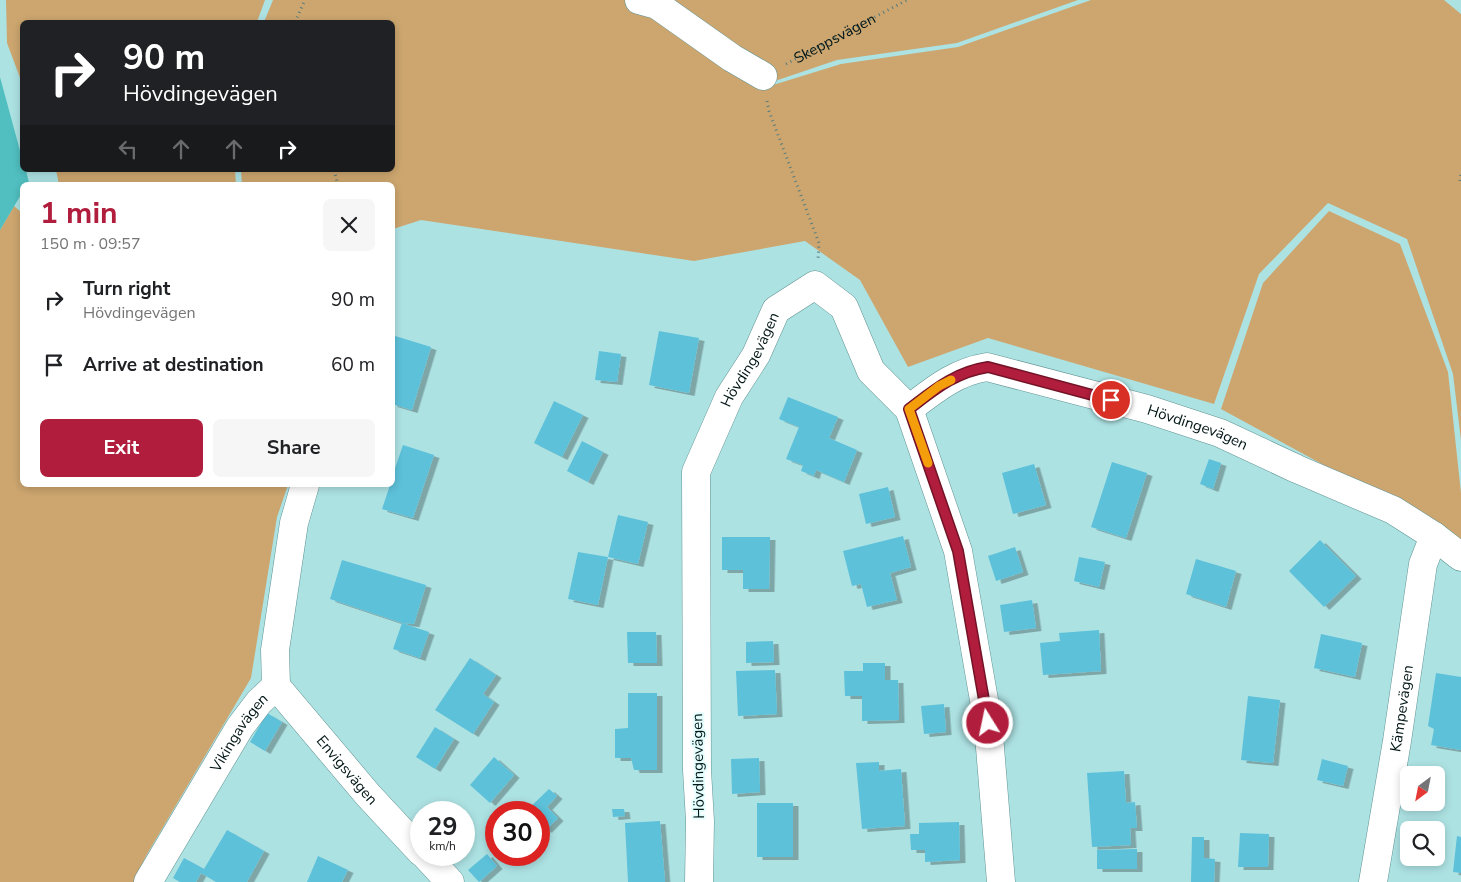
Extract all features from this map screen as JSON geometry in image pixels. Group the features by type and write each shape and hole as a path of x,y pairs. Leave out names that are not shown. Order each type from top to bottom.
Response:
{"street":[{"path":"639,0 657,5 732,58 763,76"},
{"path":"815,285 844,307 871,371 909,409 958,551 988,723 1001,882"},
{"name":"Hövdingevägen","path":"700,882 700,821 697,770 696,472 729,397 756,355 776,310 815,285"},
{"name":"Hövdingevägen","path":"909,409 939,386 971,370 988,367 1147,409 1220,433 1297,469 1393,510 1434,536 1461,557"},
{"name":"Vikingavägen","path":"148,882 240,727 259,702 276,686 275,650 294,523 304,487"},
{"name":"Kämpevägen","path":"1373,882 1397,740 1423,564 1434,536"},
{"name":"Envigsvägen","path":"276,686 368,795 410,840"},
{"path":"435,866 450,882"}],"path":[{"path":"296,20 305,0"},
{"name":"Skeppsvägen","path":"763,76 907,0"},
{"path":"763,76 769,110 819,243 815,285"},
{"path":"1460,181 1461,172"}],"shaded area":[{"path":"6,0 265,0 258,20 20,20 20,78 7,43"},
{"path":"273,0 648,0 729,67 773,85 841,64 958,47 1091,0 1444,0 1461,14 1461,440 1453,374 1407,239 1328,203 1259,274 1214,404 988,338 908,367 860,280 805,241 694,261 421,220 395,228 395,182 242,182 241,172 395,172 395,20 265,20"},
{"path":"667,0 1078,0 957,43 837,60 775,81"},
{"path":"56,172 235,172 236,182 58,182"},
{"path":"14,206 20,211 20,487 287,487 277,517 251,678 146,856 134,882 0,882 0,230"},
{"path":"1329,211 1400,244 1448,372 1461,493 1461,540 1221,409 1263,283"}],"water":[{"path":"0,77 20,151 20,172 26,172 29,182 20,182 20,196 0,230"}],"building":[{"path":"659,331 699,338 689,393 649,385"},
{"path":"395,336 431,347 412,410 395,405"},
{"path":"599,351 621,354 617,382 595,380"},
{"path":"788,397 838,417 829,438 857,450 844,482 816,470 814,476 801,471 803,465 786,459 799,427 779,419"},
{"path":"554,401 583,415 562,457 534,443"},
{"path":"582,441 603,452 588,482 567,471"},
{"path":"403,445 434,455 413,518 382,509 389,487 395,487 395,468"},
{"path":"1209,459 1221,463 1213,489 1200,484"},
{"path":"1112,462 1147,473 1126,538 1091,527"},
{"path":"1034,464 1046,505 1013,514 1002,473"},
{"path":"888,487 895,517 866,524 859,494"},
{"path":"618,515 648,522 638,564 608,557"},
{"path":"903,536 911,567 890,573 897,600 867,607 861,584 852,586 843,551"},
{"path":"722,537 770,537 769,589 743,589 743,570 722,570"},
{"path":"1320,540 1356,576 1324,607 1289,571"},
{"path":"1015,547 1023,572 996,581 988,556"},
{"path":"578,552 608,557 598,605 568,599"},
{"path":"1079,557 1105,562 1099,587 1074,581"},
{"path":"1196,559 1236,571 1226,607 1186,594"},
{"path":"342,560 426,585 414,624 402,623 330,599"},
{"path":"1032,600 1036,628 1004,632 1000,605"},
{"path":"402,623 429,632 420,658 393,649"},
{"path":"1099,630 1101,671 1043,675 1040,643 1060,641 1059,633"},
{"path":"627,632 656,632 657,663 628,663"},
{"path":"1321,634 1362,643 1355,677 1314,668"},
{"path":"773,641 774,662 746,663 746,642"},
{"path":"470,658 496,675 483,694 494,702 473,734 435,710"},
{"path":"863,663 885,663 885,680 898,680 899,720 862,721 862,696 845,696 844,671 863,671"},
{"path":"775,670 777,714 738,716 736,671"},
{"path":"1436,673 1461,677 1461,750 1431,745 1434,729 1428,726"},
{"path":"628,693 657,693 657,770 634,770 631,758 615,758 615,729 628,728"},
{"path":"1248,696 1280,700 1273,763 1241,760"},
{"path":"944,704 946,732 924,734 921,706"},
{"path":"267,713 282,722 265,751 250,742"},
{"path":"435,727 454,739 435,769 416,757"},
{"path":"494,757 514,775 492,801 488,801 470,785"},
{"path":"759,758 760,792 732,794 731,759"},
{"path":"1322,759 1348,766 1343,786 1317,780"},
{"path":"879,762 879,771 901,769 905,826 862,829 856,763"},
{"path":"1124,771 1126,803 1135,802 1137,828 1130,828 1131,845 1092,847 1087,773"},
{"path":"549,789 557,796 550,804 550,801 536,801"},
{"path":"757,803 793,803 793,857 757,857"},
{"path":"612,809 624,809 625,816 613,817"},
{"path":"550,810 558,818 550,826"},
{"path":"660,821 665,882 628,882 625,823"},
{"path":"959,822 960,860 925,862 925,850 911,850 910,834 919,834 919,823"},
{"path":"227,830 264,851 247,882 216,882 201,873 196,882 180,882 173,878 184,858 204,869"},
{"path":"1240,833 1269,834 1268,867 1238,867"},
{"path":"1457,836 1461,837 1461,873 1453,872"},
{"path":"1192,837 1204,837 1204,858 1215,859 1214,882 1191,882"},
{"path":"1137,849 1137,869 1097,869 1097,850"},
{"path":"318,856 348,870 342,882 307,882"},
{"path":"485,856 485,866 497,866 479,882 468,870"}],"slow traffic":[{"path":"928,463 909,409 939,386 951,380"}],"route":[{"path":"988,723 958,551 909,409 939,386 971,370 988,367 1111,400"}]}
